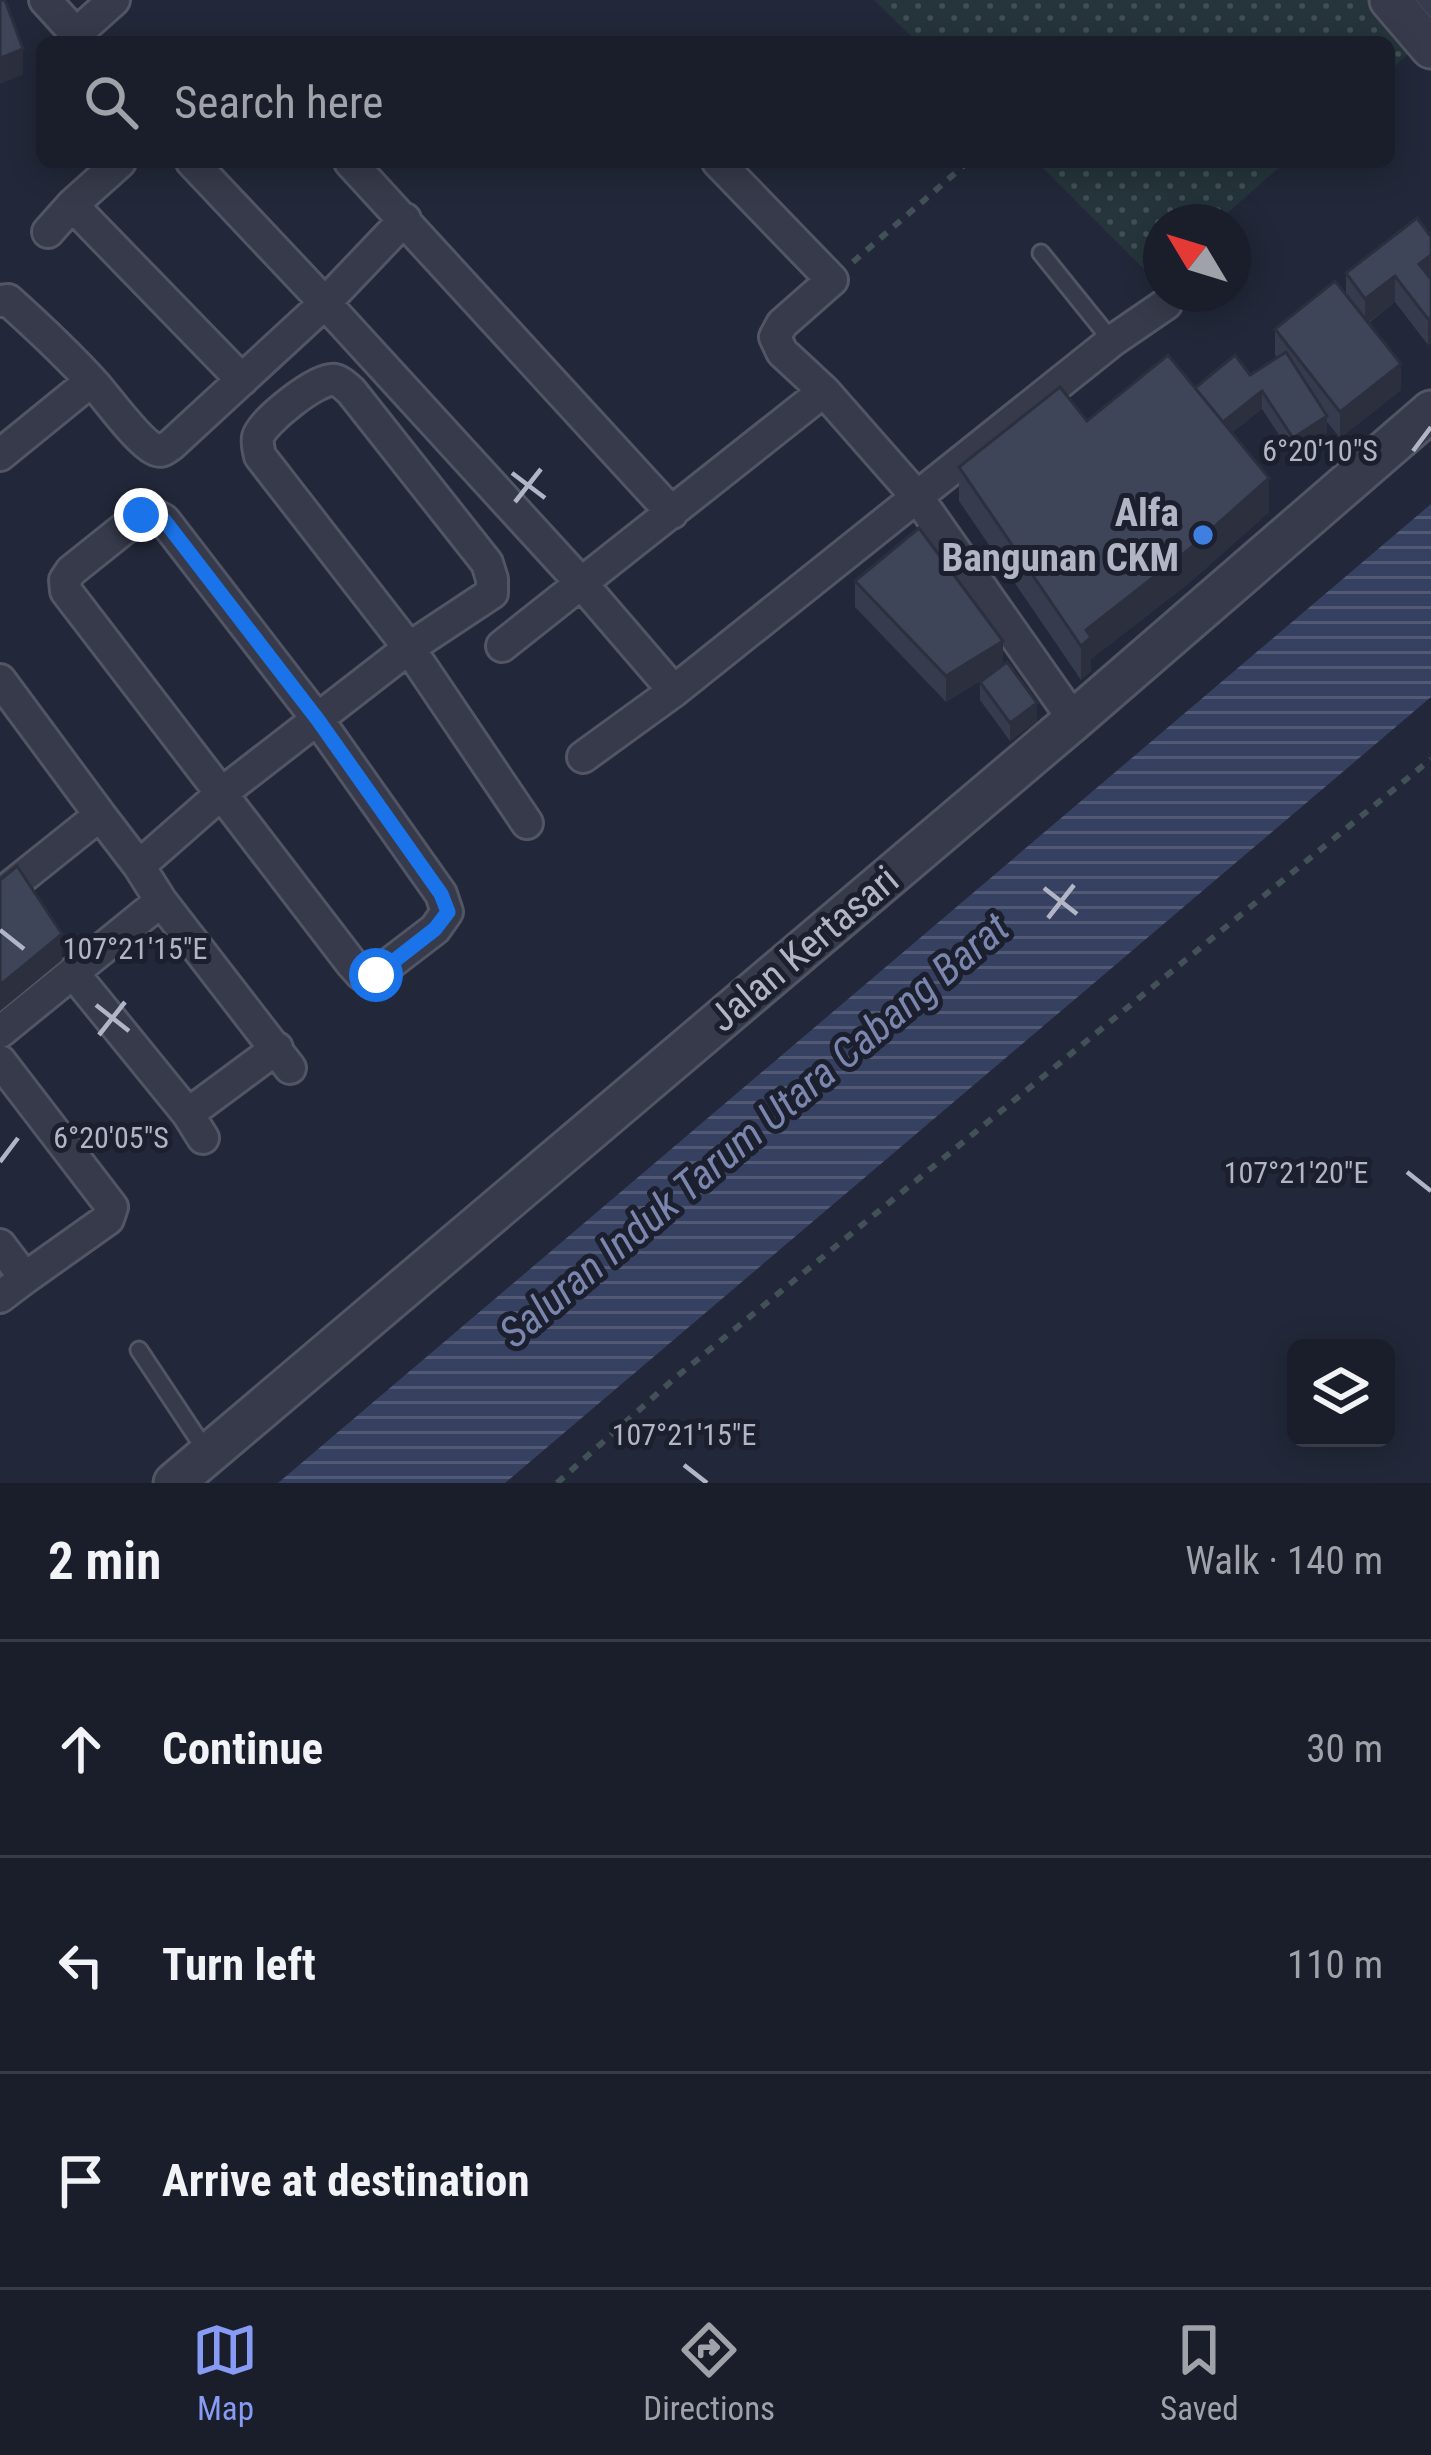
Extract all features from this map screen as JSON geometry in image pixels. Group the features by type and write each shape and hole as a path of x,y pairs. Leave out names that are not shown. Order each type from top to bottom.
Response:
{"street":[{"path":"45,0 78,36"},
{"path":"82,36 114,0"},
{"path":"1390,0 1431,48"},
{"path":"48,232 113,168"},
{"path":"198,168 582,584 674,691"},
{"path":"356,168 672,513"},
{"path":"724,168 832,280 782,324 775,338 782,352 824,391 918,498 1074,720"},
{"path":"72,205 242,380"},
{"path":"0,301 8,300 139,436 161,451 326,303 405,219"},
{"path":"583,757 674,691 1154,312"},
{"path":"139,866 222,793 409,648 492,592 487,563 351,391 335,380 324,381 303,392 263,426 257,439 260,456 409,648 527,823"},
{"path":"0,455 91,381"},
{"path":"502,646 824,391"},
{"name":"Jalan Kertasari","path":"173,1483 1074,720 1431,411"},
{"path":"152,512 164,520 318,720 441,894 448,912 435,929 376,975 361,974 222,793 66,591 65,580 71,571 141,515 152,512"},
{"path":"0,680 160,901 283,1058 195,1126 74,974"},
{"path":"4,882 100,814"},
{"path":"0,1032 160,901"},
{"path":"0,1061 112,1207 108,1219 12,1287 0,1245"}],"lane":[{"path":"1040,253 1112,341"},
{"path":"140,1350 208,1454"}],"path":[{"path":"832,280 961,168"},
{"path":"557,1483 675,1378 1431,759"}],"shaded area":[{"path":"874,0 1382,0 1416,47 1395,66 1395,36 911,36"},
{"path":"1043,168 1278,168 1237,204 1143,204 1143,268"}],"water":[{"name":"Saluran Induk Tarum Utara Cabang Barat","path":"1431,504 1431,697 505,1483 278,1483"}],"building":[{"path":"0,0 5,0 23,49 0,58"},
{"path":"1417,218 1431,237 1431,255 1419,264 1431,279 1428,319 1395,276 1365,299 1346,273"},
{"path":"1335,281 1401,364 1340,412 1275,329"},
{"path":"1286,352 1327,416 1293,438 1262,391 1223,422 1195,388 1235,355 1250,375"},
{"path":"1168,355 1269,478 1188,550 1086,630 1091,637 1081,646 959,467 1060,387 1087,421"},
{"path":"919,528 1003,641 946,676 855,581"},
{"path":"1007,662 1037,703 1010,723 980,682"},
{"path":"17,866 62,934 0,985 0,880"}],"place":[{"name":"Alfa Bangunan CKM","path":"1203,535"}],"route":[{"path":"141,515 152,512 164,520 318,720 441,894 448,912 435,929 376,975"}]}
